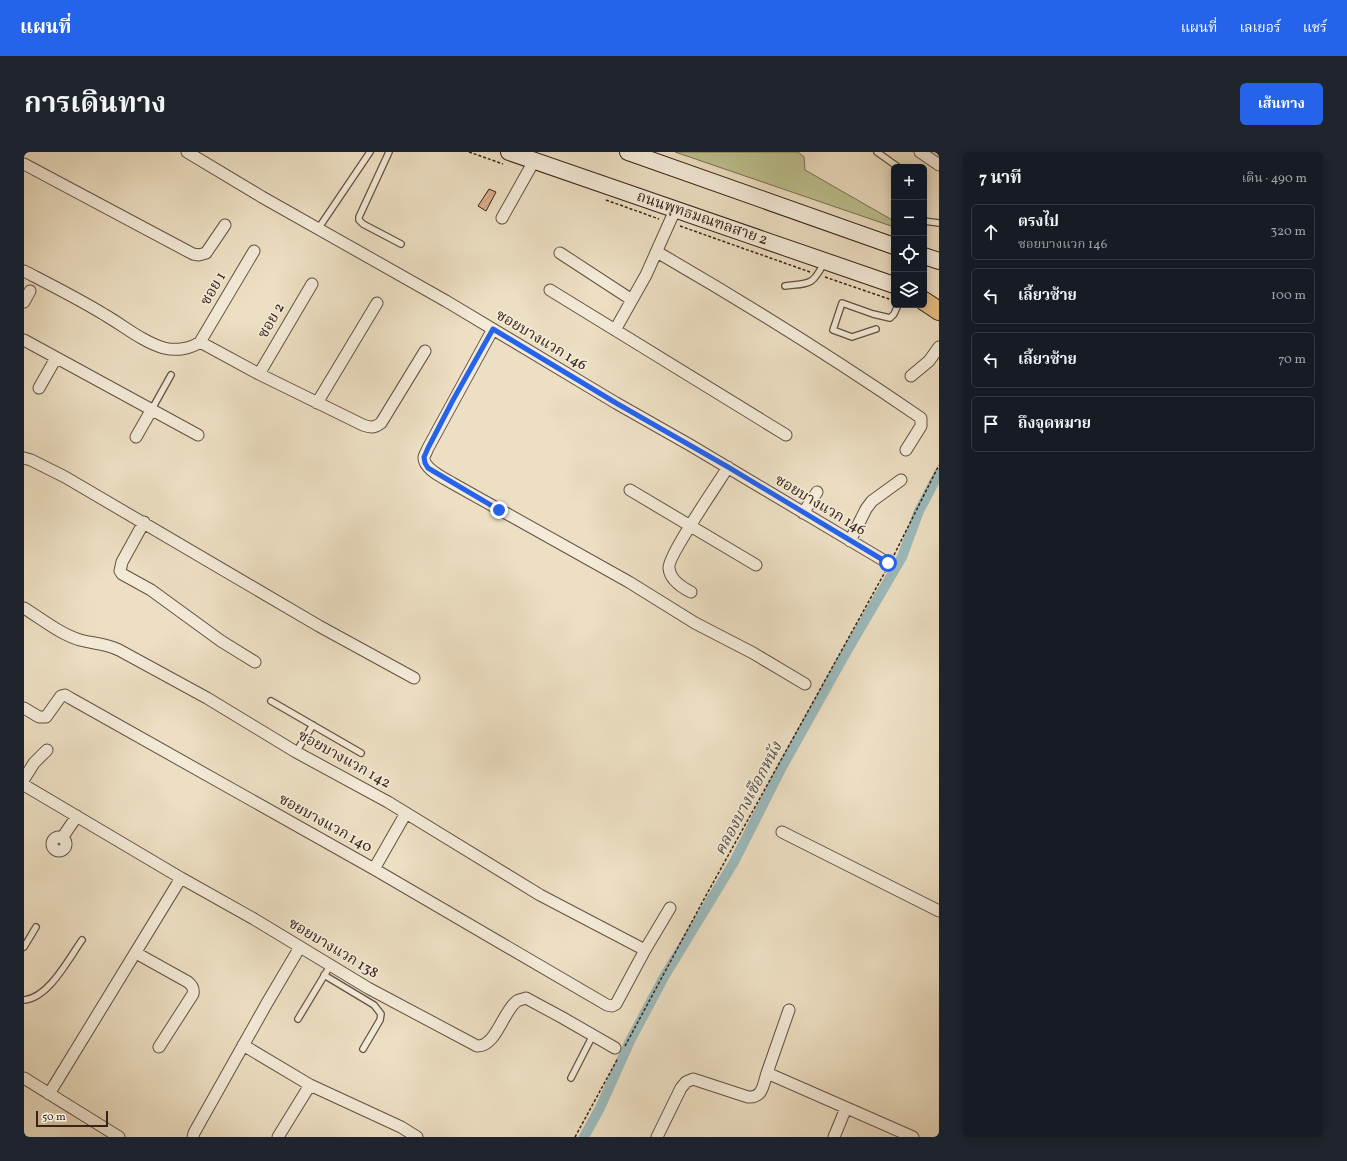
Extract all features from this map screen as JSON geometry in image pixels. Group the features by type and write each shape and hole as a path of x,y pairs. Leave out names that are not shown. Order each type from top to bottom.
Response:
{"main road":[{"path":"628,152 891,245"},
{"name":"ถนนพุทธมณฑลสาย 2","path":"508,158 534,161 673,216 822,268 891,284"},
{"path":"927,257 939,261"},
{"path":"927,296 939,300"},
{"path":"927,303 939,310"}],"street":[{"name":"ซอยบางแวก 146","path":"187,152 215,170 446,301 616,403 728,467 886,563"},
{"path":"920,152 939,165"},
{"path":"502,218 534,161"},
{"path":"24,164 192,254 199,256 206,253 225,226"},
{"path":"615,330 646,275 673,216"},
{"name":"ซอย 1","path":"200,342 254,251"},
{"path":"657,252 728,293 870,383 921,418 920,426 906,450"},
{"path":"560,253 632,300"},
{"path":"24,271 72,296 155,344 164,348 178,350 194,346 200,342 259,374 363,425 370,427 375,427 381,422 425,351"},
{"name":"ซอย 2","path":"259,374 312,284"},
{"path":"24,302 30,290"},
{"path":"550,290 786,435"},
{"path":"317,403 377,303"},
{"path":"493,329 428,448 424,457 428,468 459,487 622,578 695,623 805,684"},
{"path":"24,340 198,436"},
{"path":"911,376 929,361 939,347"},
{"path":"39,388 56,358"},
{"path":"136,437 152,410"},
{"path":"24,458 65,477 320,626 414,678"},
{"path":"691,592 678,585 668,567 671,557 728,467"},
{"path":"850,541 866,509 872,501 901,480"},
{"path":"630,490 756,565"},
{"path":"803,513 817,492"},
{"path":"144,522 122,562 120,571 122,574 151,590 221,640 255,662"},
{"name":"ซอยบางแวก 142","path":"24,608 65,634 81,640 108,645 119,650 206,698 296,752 406,813 540,895 645,950"},
{"name":"ซอยบางแวก 140","path":"24,708 39,717 46,717 61,696 70,698 374,869 607,1005 612,1006 616,1004 645,950"},
{"path":"24,779 46,750"},
{"name":"ซอยบางแวก 138","path":"24,785 181,878 254,919 368,988 476,1046 482,1046 490,1040 511,1007 518,1001 526,998 620,1050"},
{"path":"374,869 406,813"},
{"path":"62,838 77,816"},
{"path":"782,832 939,911"},
{"path":"49,1094 181,878"},
{"path":"645,950 670,908"},
{"path":"193,1137 243,1045 300,947"},
{"path":"136,953 188,982 192,985 194,990 194,994 159,1047"},
{"path":"658,1137 681,1088 686,1082 693,1079 748,1097 758,1095 762,1090 789,1010"},
{"path":"243,1045 310,1085 417,1137"},
{"path":"767,1073 913,1137"},
{"path":"24,1078 119,1137"},
{"path":"278,1137 310,1085"},
{"path":"834,1137 846,1108"}],"lane":[{"path":"318,229 370,152"},
{"path":"389,152 359,217 359,220 363,224 401,244"},
{"path":"877,152 894,164"},
{"path":"927,221 939,223"},
{"path":"785,286 810,282 822,268"},
{"path":"876,329 852,337 833,330 842,303 873,314 890,318 897,308"},
{"path":"152,410 171,375"},
{"path":"271,701 361,753"},
{"path":"296,752 313,725"},
{"path":"24,947 36,926"},
{"path":"24,1000 35,997 54,981 82,940"},
{"path":"298,1018 330,966"},
{"path":"324,975 374,1006 381,1014 380,1020 363,1049"},
{"path":"571,1078 593,1035"}],"path":[{"path":"469,152 508,158"},
{"path":"603,199 673,216 822,268 891,300"},
{"path":"576,1137 620,1050 703,901 939,465"}],"green space":[{"path":"675,152 798,152 804,157 805,170 891,219 891,226"}],"building":[{"path":"489,189 496,192 486,211 478,206"}],"waterway":[{"name":"คลองบางเชือกหนัง","path":"584,1137 600,1108 630,1041 664,977 734,862 781,769 844,656 902,557 919,511 939,473"}],"route":[{"path":"499,510 428,468 424,457 453,400 493,329 616,403 690,444 888,563"}]}
